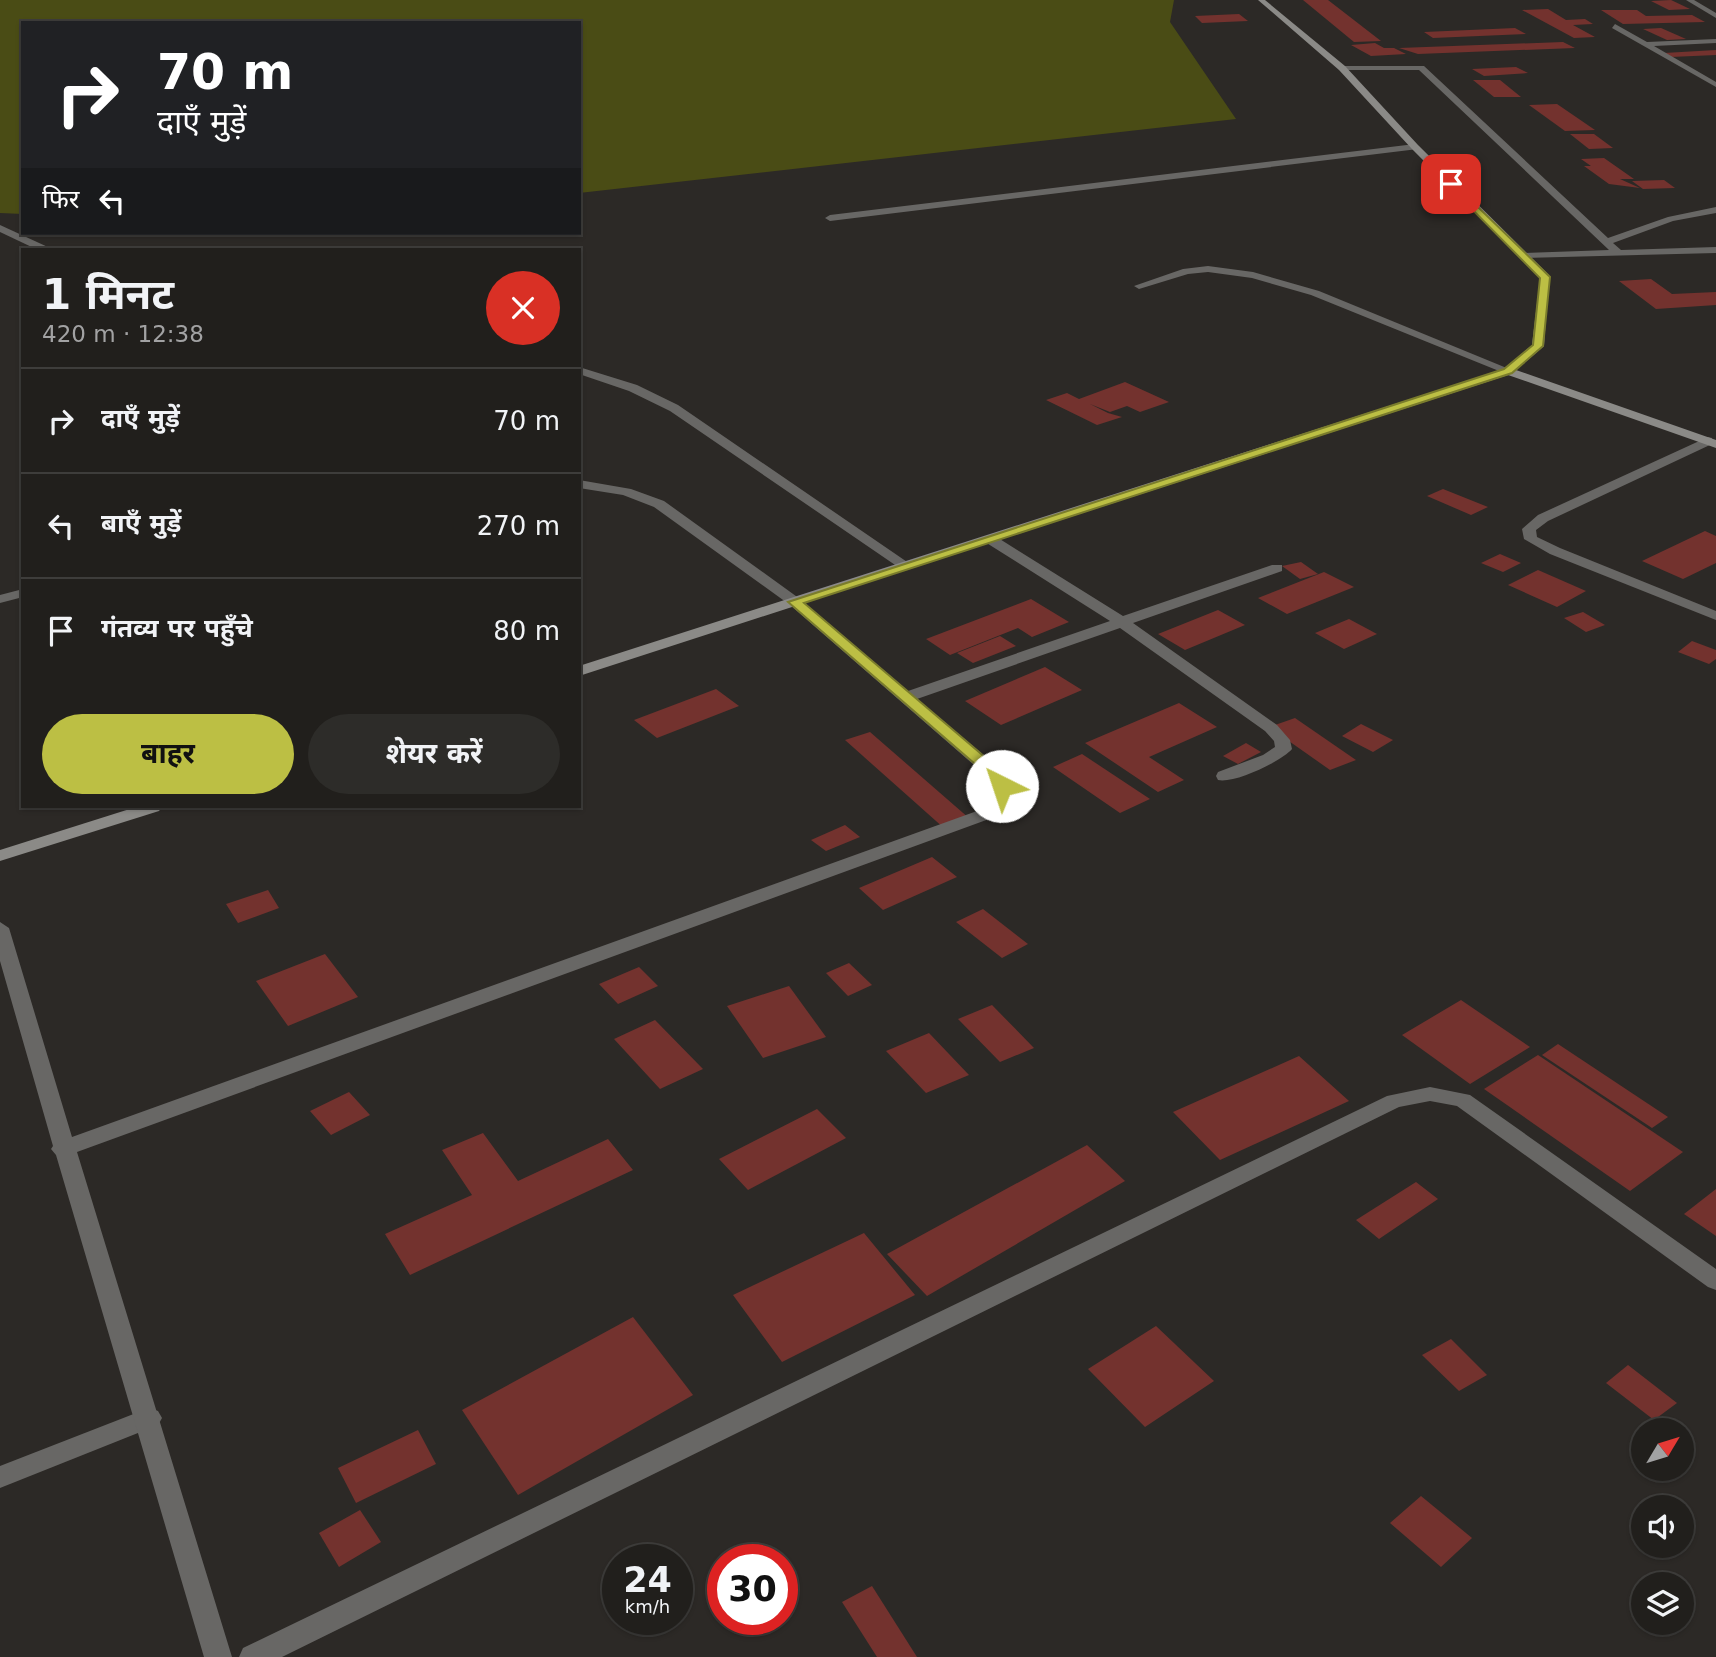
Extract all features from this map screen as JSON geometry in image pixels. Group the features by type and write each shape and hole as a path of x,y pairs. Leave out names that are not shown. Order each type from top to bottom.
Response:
{"street":[{"path":"581,669 1508,371 1538,346 1545,277 1415,147 1342,68 1261,0"},
{"path":"1689,0 1716,16"},
{"path":"1615,26 1716,85"},
{"path":"1646,44 1716,41"},
{"path":"1342,68 1422,68 1618,253"},
{"path":"830,218 1415,147"},
{"path":"1606,242 1671,219 1716,210"},
{"path":"0,228 42,248"},
{"path":"1524,256 1716,250"},
{"path":"1139,286 1186,271 1208,269 1253,275 1315,293 1508,371 1712,443"},
{"path":"581,371 634,388 674,408 906,566"},
{"path":"1712,443 1543,518 1529,529 1531,539 1555,551 1716,616"},
{"path":"62,1149 970,820 1000,804 1002,786 980,761 795,602 660,504 626,492 581,484"},
{"path":"990,539 1122,622 1271,729 1282,740 1284,749 1269,759 1224,776"},
{"path":"906,697 1277,569"},
{"path":"0,599 21,594"},
{"path":"0,856 150,808"},
{"path":"0,928 62,1149 149,1418 218,1657"},
{"path":"253,1657 1394,1101 1430,1094 1463,1100 1716,1281"},
{"path":"0,1477 149,1418"}],"shaded area":[{"path":"0,0 1174,0 1170,22 1236,119 581,193 581,21 21,21 21,214 0,213"}],"building":[{"path":"1303,0 1328,0 1381,41 1354,42"},
{"path":"1671,0 1690,9 1669,10 1651,1"},
{"path":"1548,9 1566,20 1585,19 1593,24 1573,25 1595,37 1574,38 1522,10"},
{"path":"1601,10 1637,10 1646,16 1692,15 1705,22 1623,24"},
{"path":"1239,14 1248,21 1202,23 1195,16"},
{"path":"1515,28 1526,34 1433,38 1424,32"},
{"path":"1661,28 1686,39 1667,40 1643,29"},
{"path":"1563,42 1575,48 1418,54 1399,48"},
{"path":"1375,43 1406,54 1371,56 1351,45"},
{"path":"1716,50 1716,55 1671,57 1664,53"},
{"path":"1516,67 1528,73 1484,76 1472,69"},
{"path":"1473,80 1500,80 1521,97 1494,97"},
{"path":"1557,104 1595,130 1565,131 1529,105"},
{"path":"1570,134 1594,134 1613,148 1589,149"},
{"path":"1604,158 1634,179 1620,179 1640,188 1609,184 1584,166 1591,166 1581,159"},
{"path":"1664,180 1675,188 1643,189 1632,181"},
{"path":"1651,279 1672,294 1716,292 1716,305 1656,309 1619,281"},
{"path":"1125,382 1169,402 1140,412 1127,406 1110,412 1090,404 1122,417 1097,425 1046,400 1067,393 1079,399"},
{"path":"1443,489 1488,507 1471,515 1427,496"},
{"path":"1705,531 1716,536 1716,563 1683,579 1642,561"},
{"path":"1500,554 1521,563 1503,572 1481,563"},
{"path":"1301,562 1318,574 1300,579 1282,566"},
{"path":"1538,570 1586,591 1557,607 1508,585"},
{"path":"1324,572 1354,587 1287,614 1258,598"},
{"path":"1031,599 1069,622 1032,637 1018,628 950,655 926,639"},
{"path":"1218,610 1245,625 1185,650 1158,634"},
{"path":"1583,612 1605,625 1586,632 1564,618"},
{"path":"1349,619 1377,634 1344,649 1315,633"},
{"path":"1000,636 1016,646 973,663 957,653"},
{"path":"1692,641 1716,650 1716,659 1709,664 1678,652"},
{"path":"1045,667 1082,690 1001,725 965,701"},
{"path":"716,689 739,706 657,738 634,720"},
{"path":"1179,703 1217,727 1149,757 1184,780 1158,792 1085,743"},
{"path":"1295,718 1356,760 1330,770 1269,727"},
{"path":"1361,724 1393,740 1373,752 1342,736"},
{"path":"870,732 970,819 945,829 845,740"},
{"path":"1246,743 1261,752 1238,764 1223,756"},
{"path":"1082,754 1150,799 1120,813 1053,767"},
{"path":"845,825 860,837 826,851 811,840"},
{"path":"932,857 957,877 883,910 859,888"},
{"path":"268,890 279,908 238,923 226,904"},
{"path":"983,909 1028,944 1002,958 956,922"},
{"path":"325,954 358,997 288,1026 256,981"},
{"path":"849,963 872,985 848,996 826,973"},
{"path":"639,967 658,986 618,1004 599,984"},
{"path":"789,986 826,1037 763,1058 727,1006"},
{"path":"1461,1000 1530,1047 1470,1084 1402,1035"},
{"path":"992,1005 1034,1048 1000,1062 958,1019"},
{"path":"655,1020 703,1069 660,1089 614,1039"},
{"path":"929,1033 969,1075 926,1093 886,1051"},
{"path":"1558,1044 1668,1117 1652,1128 1542,1055"},
{"path":"1538,1055 1683,1152 1630,1191 1484,1089"},
{"path":"1299,1056 1349,1101 1220,1160 1173,1112"},
{"path":"349,1092 370,1115 331,1135 310,1111"},
{"path":"817,1109 846,1138 748,1190 719,1159"},
{"path":"483,1133 518,1181 608,1139 633,1170 410,1275 385,1234 472,1195 442,1150"},
{"path":"1087,1145 1125,1181 927,1296 887,1254"},
{"path":"1416,1182 1438,1199 1379,1239 1356,1220"},
{"path":"1716,1189 1716,1236 1684,1214"},
{"path":"864,1233 915,1295 782,1362 733,1295"},
{"path":"633,1317 693,1395 518,1495 462,1410"},
{"path":"1156,1326 1214,1381 1145,1427 1088,1369"},
{"path":"1451,1339 1487,1375 1459,1391 1422,1355"},
{"path":"1628,1365 1677,1403 1657,1418 1651,1418 1606,1383"},
{"path":"418,1430 436,1464 356,1503 338,1468"},
{"path":"1421,1496 1472,1538 1441,1567 1390,1523"},
{"path":"360,1510 381,1542 339,1567 319,1533"},
{"path":"872,1586 917,1657 877,1657 842,1602"}],"route":[{"path":"1002,786 980,761 795,602 1508,371 1538,346 1545,277 1451,184"}]}
